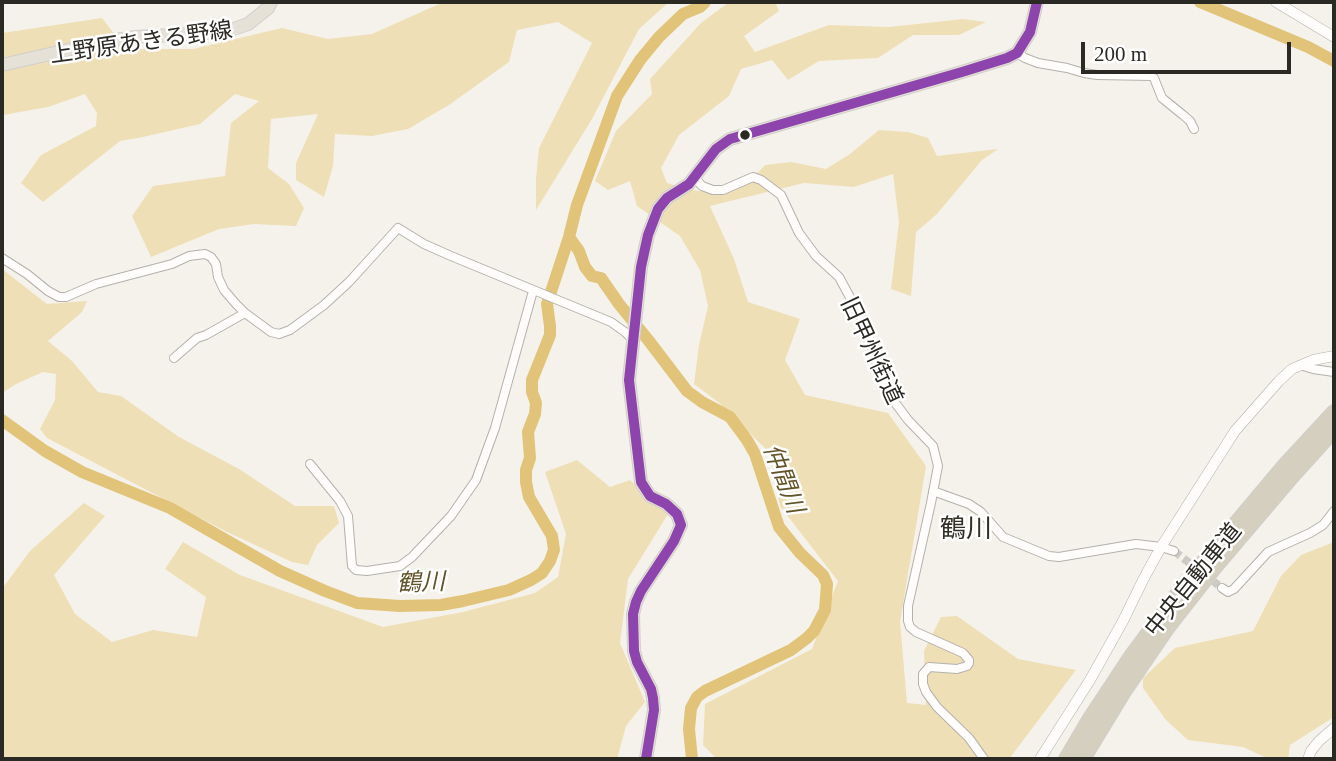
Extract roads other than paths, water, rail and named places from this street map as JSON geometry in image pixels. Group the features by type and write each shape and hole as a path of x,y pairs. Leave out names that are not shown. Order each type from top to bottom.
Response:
{"highway":[{"name":"中央自動車道","path":"1083,759 1168,626 1326,434 1334,412"},
{"name":"中央自動車道","path":"1066,759 1132,655 1184,585 1285,465 1326,434"}],"main road":[{"name":"上野原あきる野線","path":"2,65 136,37 225,32 248,24 268,8 271,2"},
{"path":"646,759 654,710 653,698 634,651 634,614 641,591 674,541 681,525 677,514 650,496 641,482 629,380 641,267 658,209 667,198 683,189 716,149 730,139 962,72 1017,53 1030,32 1037,2"}],"street":[{"path":"1276,2 1334,37"},
{"path":"1017,53 1025,58 1084,74 1152,76 1162,98 1190,121 1194,129"},
{"name":"旧甲州街道","path":"695,177 702,186 713,190 723,190 753,177 781,195 799,233 822,262 838,276 866,327 887,392 908,420 933,446 938,466 910,594 908,621 916,632 963,653 969,660 970,663 963,668 929,667 923,674 923,684 937,708 969,738 984,759"},
{"path":"2,258 48,290 66,297 96,284 158,269 188,256 205,254 216,264 224,290 245,313 271,332 279,334 290,330 324,305 398,228 425,244 603,319 632,336"},
{"path":"310,464 340,501 348,516 352,566 356,570 400,566 412,557 451,516 476,480 495,428 533,291"},
{"path":"174,358 197,338 245,313"},
{"path":"1040,759 1077,703 1124,621 1161,547 1235,431 1279,381 1298,365 1334,356"},
{"path":"1298,365 1334,372"},
{"path":"933,491 969,504 981,512 1003,537 1049,556 1059,557 1127,545 1161,547 1174,551"},
{"path":"1222,588 1228,592 1234,589 1269,552 1323,525 1334,511"},
{"path":"1308,759 1319,741 1334,728"}],"waterway":[{"name":"鶴川","path":"2,420 45,451 82,472 170,508 280,571 357,603 441,605 509,590 531,580 542,573 554,550 552,536 529,497 526,482 530,458 528,432 536,403 532,380 550,335 547,304 577,205 617,96 640,60 659,37 683,14 705,2"},
{"name":"鶴川","path":"1200,2 1308,47 1334,61"},
{"name":"仲間川","path":"569,237 579,251 585,267 592,276 601,278 687,391 730,417 755,454 779,527 823,575 827,584 825,610 814,631 807,638 791,650 697,697 691,708 689,729 692,759"}],"tunnel":[{"path":"1174,551 1222,588"}],"district":[{"name":"鶴川","path":"966,527"}]}
